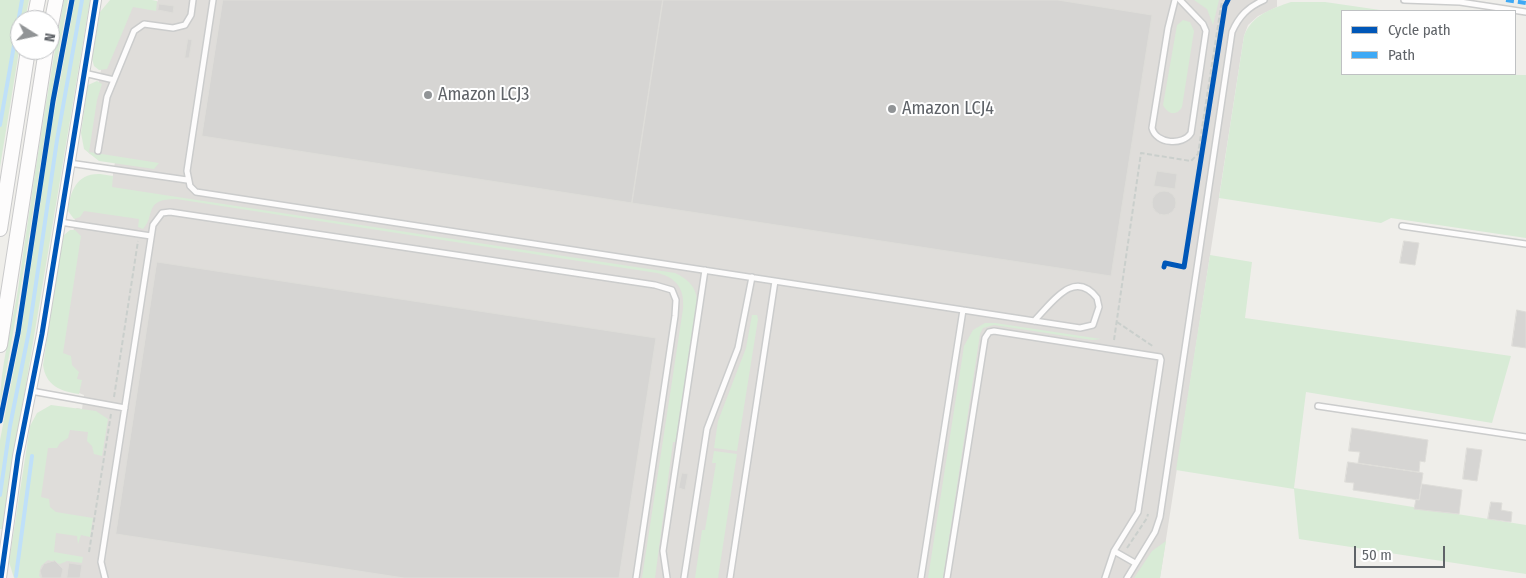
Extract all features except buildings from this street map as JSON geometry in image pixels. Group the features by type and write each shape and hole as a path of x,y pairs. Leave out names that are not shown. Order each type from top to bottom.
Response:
{"main road":[{"path":"0,229 26,60"},
{"path":"0,345 44,60"}],"street":[{"path":"1,578 18,456 60,222 96,0"}],"lane":[{"path":"98,151 107,97 134,30 144,24 173,28 185,25 191,15 193,0"},
{"path":"213,0 187,180 196,192 963,310 1034,320 1087,327 1093,325 1096,318 1098,298 1086,288 1075,286 1064,289 1034,320"},
{"path":"1175,0 1169,22 1152,128 1159,139 1181,141 1188,138 1191,133 1206,31 1203,24 1180,0"},
{"path":"1127,578 1158,526 1232,32 1251,2 1264,0"},
{"path":"1404,0 1460,2 1513,10"},
{"path":"83,73 114,80"},
{"path":"69,163 187,180"},
{"path":"105,578 101,562 151,236 158,216 162,213 170,212 655,284 672,290 676,300 676,316 636,578"},
{"path":"60,222 151,236"},
{"path":"1402,226 1526,244"},
{"path":"667,578 662,562 663,551 705,270"},
{"path":"684,578 707,428 738,348 752,278"},
{"path":"730,578 775,281"},
{"path":"922,578 963,310"},
{"path":"947,578 987,334 994,331 1156,355 1161,360 1138,512 1114,550 1105,578"},
{"path":"31,391 125,408"},
{"path":"1318,406 1526,438"},
{"path":"1114,550 1135,563"}],"path":[{"path":"1112,349 1141,153 1191,161 1198,154 1222,0"},
{"path":"1200,163 1225,6 1228,0"},
{"path":"90,552 139,234"}],"shaded area":[{"path":"145,0 157,2 158,0 1277,0 1277,7 1258,16 1248,25 1244,36 1160,578 19,578 31,437 77,408 82,409 84,395 58,378 75,217 111,187 115,162 90,154 85,149 101,70 95,64 105,6"}],"green space":[{"path":"0,0 29,0 27,10 10,10 10,60 18,60 0,167"},
{"path":"64,0 68,0 60,45 60,23"},
{"path":"75,0 90,0 2,529 0,529 0,440 20,339 52,125"},
{"path":"110,0 157,1 156,11 133,7 107,69 99,70 94,66 92,59 100,12"},
{"path":"1194,0 1219,0 1213,25 1207,9"},
{"path":"1291,2 1325,2 1380,10 1341,10 1341,75 1526,75 1526,238 1391,218 1381,223 1219,198 1244,36 1252,23 1269,10"},
{"path":"1183,20 1190,22 1194,31 1182,107 1178,112 1172,113 1167,111 1163,105 1177,25"},
{"path":"53,60 57,60 0,405 4,361 18,289"},
{"path":"97,81 102,84 97,100 89,152 159,163 154,169 99,161 84,149 81,133 87,89 88,85"},
{"path":"92,174 113,176 112,187 675,273 684,278 691,284 697,297 697,303 676,442 673,442 655,578 642,578 683,309 681,290 674,281 657,273 176,199 166,200 154,205 147,224 143,229 138,227 139,219 84,211 80,217 74,219 68,211 73,190 80,180"},
{"path":"70,230 75,230 81,236 63,353 71,356 72,365 79,372 77,379 82,380 79,394 60,389 51,383 47,378 43,365 62,241 64,235"},
{"path":"1210,255 1252,262 1245,318 1511,356 1492,423 1306,392 1294,488 1526,525 1526,574 1299,539 1294,489 1176,470"},
{"path":"752,315 757,315 758,319 737,451 714,448 718,421 746,348"},
{"path":"985,323 1101,339 1092,340 994,325 983,328 980,334 943,578 928,578 964,346 973,330"},
{"path":"51,405 96,411 108,419 102,456 94,454 92,446 87,441 88,432 70,430 68,438 60,443 57,448 48,448 41,497 49,499 50,507 56,512 93,518 90,537 81,535 78,544 77,536 56,533 54,552 83,557 82,563 67,561 60,564 48,560 41,566 39,576 41,578 14,578 9,562 30,426 37,413"},
{"path":"714,451 737,454 718,578 695,578 702,530 705,530 716,463 712,463"},
{"path":"1166,541 1160,578 1134,578 1152,551"}],"waterway":[{"path":"0,125 22,0"},
{"path":"0,495 10,426 29,331 57,140 82,0"},
{"path":"16,576 32,456"}],"marked path":[{"path":"1506,0 1526,3"}],"cycle path":[{"path":"0,421 18,333 53,101 72,0"},
{"path":"1,578 18,456 42,334 96,0"},
{"path":"1164,267 1165,263 1184,267 1225,6 1228,0"}],"place":[{"name":"Amazon LCJ3","path":"428,95"},
{"name":"Amazon LCJ4","path":"892,109"}]}
